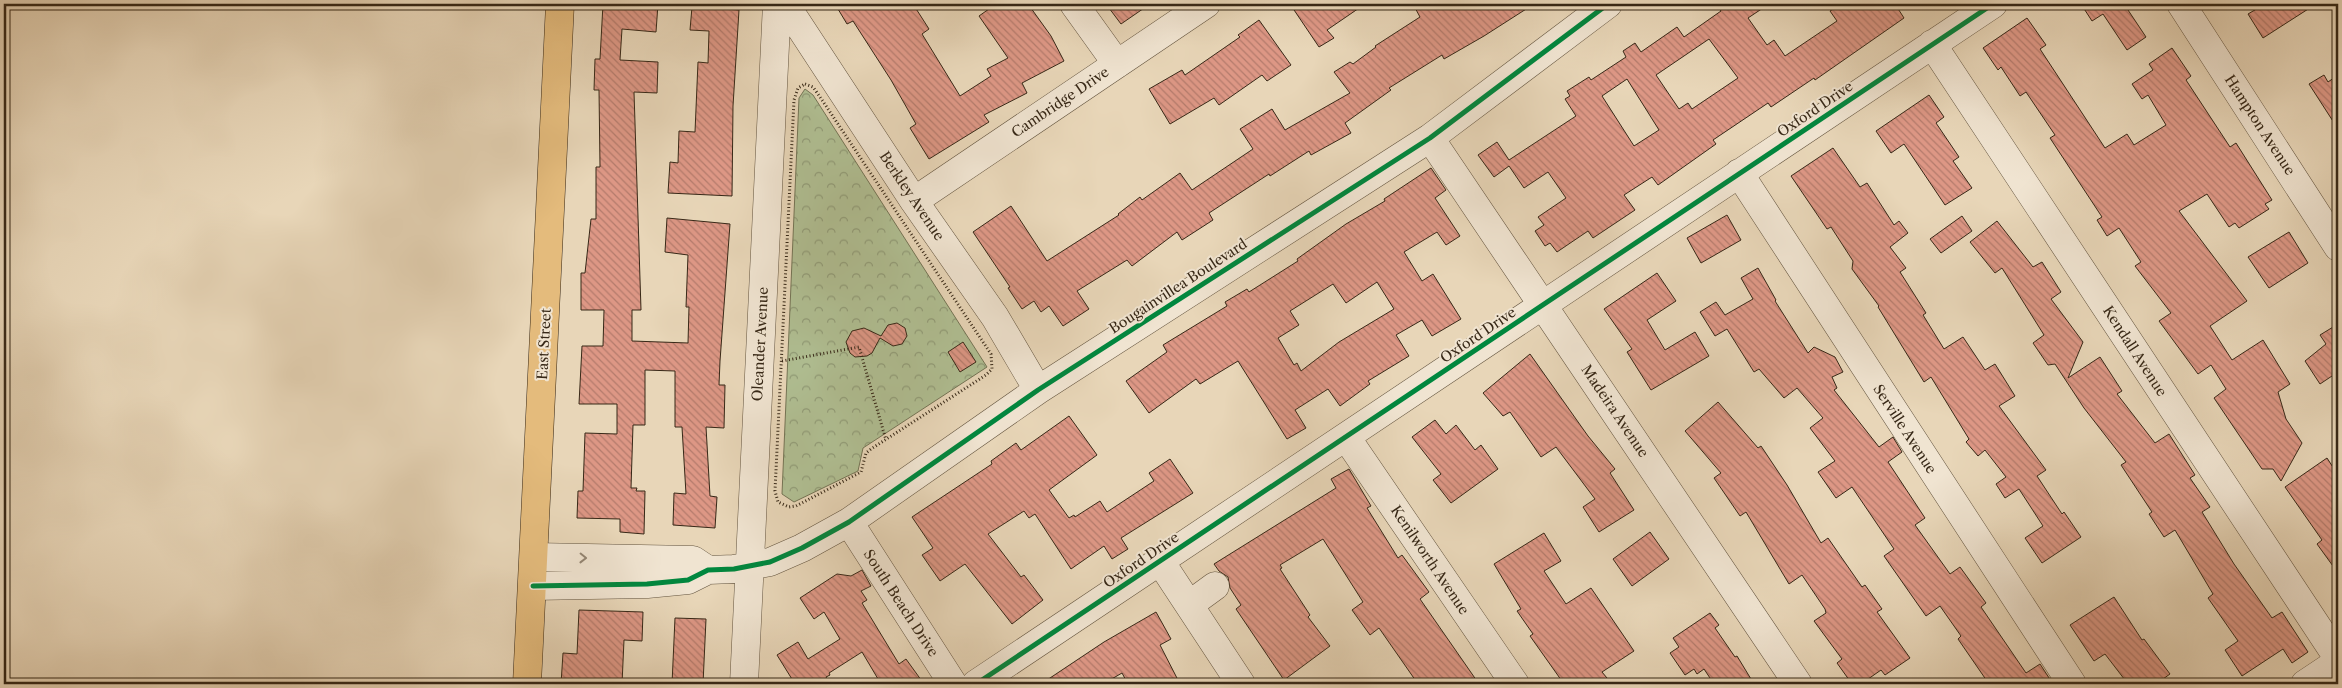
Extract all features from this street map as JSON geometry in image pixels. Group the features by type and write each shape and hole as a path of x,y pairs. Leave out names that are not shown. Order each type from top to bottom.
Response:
{"main road":[{"name":"East Street","path":"528,684 560,4"}],"street":[{"name":"Oleander Avenue","path":"744,684 778,4"},
{"name":"Berkley Avenue","path":"785,4 914,201 995,317 1038,390"},
{"path":"1074,4 1117,64"},
{"name":"Cambridge Drive","path":"914,201 1206,4"},
{"name":"Bougainvillea Boulevard","path":"708,570 734,569 770,562 794,552 849,522 1038,390 1430,138 1608,4"},
{"name":"Oxford Drive","path":"976,684 1993,4"},
{"name":"Hampton Avenue","path":"2182,4 2338,247"},
{"name":"Kendall Avenue","path":"1932,44 2338,658"},
{"name":"Madeira Avenue","path":"1430,138 1798,684"},
{"name":"Serville Avenue","path":"1739,173 2072,684"},
{"name":"Kenilworth Avenue","path":"1346,437 1515,684"},
{"name":"South Beach Drive","path":"849,522 953,684"},
{"path":"534,557 692,560 708,570"},
{"path":"1160,561 1241,684"},
{"path":"533,586 647,584 688,580 708,570"},
{"path":"1189,605 1215,586"},
{"path":"2305,684 2338,662"}],"path":[{"path":"805,84 812,87 818,94 991,354 993,362 992,369 986,375 886,440 866,453 861,472 796,506 789,507 778,502 775,491 794,100 798,88 805,84"},
{"path":"781,361 858,347 886,440"}],"green space":[{"path":"805,89 813,95 987,367 863,448 858,471 794,502 782,494 799,98"}],"building":[{"path":"603,4 658,4 656,32 622,29 620,60 658,62 657,93 634,92 641,310 632,310 632,341 688,343 689,307 686,307 688,255 665,252 667,218 730,224 719,385 725,385 724,428 706,427 710,496 717,497 715,528 673,525 674,493 686,494 682,427 675,427 675,371 645,370 645,425 633,425 631,488 637,488 636,491 645,491 644,534 620,532 620,519 577,518 578,491 583,491 585,433 617,434 617,404 579,404 582,346 603,346 604,310 581,310 581,273 585,273 591,219 596,219 596,167 600,167 599,90 594,90 595,59 600,59"},
{"path":"835,4 913,4 929,29 922,34 960,96 991,76 987,69 1008,58 979,16 996,4 1028,4 1051,36 1064,61 1022,83 1027,93 984,115 989,122 929,159 910,128 916,124 891,80 853,21 847,24"},
{"path":"1106,4 1150,4 1121,24"},
{"path":"1290,4 1365,4 1327,30 1334,38 1319,47"},
{"path":"1413,4 1534,4 1484,36 1444,59 1442,55 1389,88 1391,90 1345,123 1351,133 1311,155 1309,151 1270,176 1269,174 1209,213 1213,220 1182,240 1177,232 1132,266 1127,260 1077,291 1089,309 1063,326 1049,306 1041,312 1034,301 1022,309 1008,288 1010,287 973,232 1011,206 1047,261 1119,215 1140,197 1142,200 1180,173 1192,190 1253,149 1240,129 1272,109 1285,130 1350,93 1334,72 1350,62 1353,64 1375,46 1420,17"},
{"path":"1716,4 1769,4 1748,18 1767,45 1774,40 1785,56 1837,21 1830,11 1842,4 1895,4 1904,18 1815,80 1814,78 1771,107 1768,103 1713,140 1716,144 1658,185 1652,177 1624,195 1635,210 1593,238 1588,231 1557,252 1550,243 1545,246 1535,231 1544,225 1538,217 1566,198 1548,172 1524,188 1509,166 1494,177 1478,155 1497,142 1509,160 1576,116 1565,99 1570,96 1567,91 1589,77 1591,80 1626,57 1623,51 1635,43 1641,52 1677,27 1684,37 1721,11","holes":["1709,39 1738,78 1692,109 1688,103 1679,109 1656,75","1627,79 1659,130 1634,146 1602,96"]},
{"path":"2081,4 2124,4 2146,37 2127,50 2103,14 2092,21"},
{"path":"2265,4 2316,4 2263,38 2248,14"},
{"path":"692,7 739,10 733,106 732,196 668,193 670,162 678,163 679,131 695,132 698,62 708,63 709,31 690,30"},
{"path":"2027,18 2046,45 2040,49 2105,148 2127,134 2134,145 2166,125 2148,95 2142,99 2132,84 2153,70 2149,64 2172,48 2191,76 2186,80 2230,147 2236,143 2272,200 2265,204 2269,209 2239,228 2235,223 2229,227 2207,194 2179,211 2247,301 2210,326 2232,360 2263,340 2290,384 2278,392 2286,419 2302,443 2281,481 2273,469 2262,469 2214,398 2226,389 2211,365 2198,374 2159,321 2171,313 2135,266 2141,262 2119,228 2107,236 2097,220 2102,217 2050,138 2055,135 2026,92 2020,96 2001,67 1998,70 1983,48"},
{"path":"1259,20 1291,65 1267,81 1262,75 1219,105 1214,98 1170,124 1149,89 1182,70 1185,75 1240,37 1238,35"},
{"path":"2324,75 2328,82 2338,75 2338,129 2309,84"},
{"path":"1929,95 1944,117 1936,123 1959,157 1953,161 1972,188 1945,205 1904,144 1891,153 1876,131"},
{"path":"1833,148 1860,187 1867,183 1894,225 1899,221 1908,233 1890,247 1906,268 1900,272 1926,313 1923,315 1944,349 1963,337 1985,370 1995,364 2015,396 1999,406 2046,470 2037,476 2062,514 2064,512 2081,537 2042,563 2025,538 2043,526 2019,489 2005,498 1996,484 2006,477 1985,450 1978,456 1966,442 1969,439 1931,377 1924,382 1879,306 1852,269 1853,261 1831,227 1827,229 1791,176"},
{"path":"1431,168 1446,190 1435,198 1460,236 1446,245 1437,232 1404,252 1422,281 1433,274 1461,319 1432,336 1422,320 1396,335 1409,356 1368,381 1370,384 1340,406 1328,389 1295,410 1306,428 1287,439 1238,361 1200,384 1196,379 1149,413 1126,381 1167,352 1163,345 1227,306 1225,302 1247,289 1249,292 1298,261 1297,259 1346,224 1385,201 1384,199","holes":["1377,282 1394,309 1339,342 1301,371 1297,363 1294,365 1278,338 1299,325 1290,311 1333,284 1346,303"]},
{"path":"1727,215 1741,240 1701,263 1687,238"},
{"path":"1962,216 1972,231 1941,253 1930,239"},
{"path":"1997,221 2033,267 2042,262 2061,292 2051,299 2083,342 2068,378 2100,357 2122,391 2117,394 2155,443 2169,434 2195,475 2190,478 2210,507 2202,512 2234,564 2272,618 2282,612 2308,652 2292,663 2283,649 2242,676 2225,650 2238,641 2208,598 2213,594 2175,530 2164,537 2149,514 2152,512 2121,465 2126,462 2084,408 2055,364 2048,365 2033,343 2044,335 2002,268 1995,273 1970,242"},
{"path":"2289,232 2308,263 2269,288 2248,257"},
{"path":"1758,268 1775,301 1808,353 1814,347 1835,357 1843,372 1832,377 1837,388 1834,390 1879,447 1893,437 1902,452 1888,462 1925,518 1915,525 1950,574 1960,567 1986,603 1981,607 2026,673 2040,664 2053,684 1989,684 1958,639 1961,636 1940,606 1926,616 1884,556 1894,549 1852,487 1836,498 1818,472 1835,461 1810,428 1823,418 1797,388 1784,398 1759,369 1754,372 1727,329 1715,336 1700,312 1716,302 1725,315 1753,299 1741,278"},
{"path":"1657,273 1676,301 1647,320 1665,350 1695,332 1709,356 1651,390 1627,352 1632,349 1604,309"},
{"path":"897,323 905,328 907,336 902,344 893,346 880,338 872,353 867,356 855,357 850,353 846,342 852,331 864,328 881,336 888,325"},
{"path":"2338,324 2338,372 2320,384 2305,361 2326,344 2320,335"},
{"path":"963,342 976,362 960,372 948,352"},
{"path":"1530,354 1588,436 1615,469 1610,473 1634,510 1599,532 1583,507 1595,499 1556,447 1541,457 1510,412 1503,416 1483,393"},
{"path":"1718,402 1758,448 1761,446 1787,485 1821,543 1828,538 1862,587 1865,585 1882,609 1877,612 1910,658 1885,675 1881,670 1861,684 1852,684 1837,663 1842,659 1814,621 1826,613 1825,609 1802,575 1789,584 1746,512 1740,516 1714,478 1721,473 1685,431"},
{"path":"1069,416 1097,455 1049,490 1069,518 1074,515 1075,517 1100,501 1107,512 1154,481 1149,473 1170,459 1193,493 1121,538 1128,549 1112,559 1104,546 1071,569 1035,514 1029,518 1024,511 988,534 1021,577 1024,575 1043,600 1012,624 965,564 940,581 922,555 933,548 912,517 992,464 991,461 1016,443 1021,450"},
{"path":"1435,420 1446,434 1456,425 1475,450 1481,445 1498,469 1451,503 1433,480 1441,474 1412,437"},
{"path":"2327,458 2338,475 2338,573 2317,544 2322,540 2285,487"},
{"path":"1349,469 1371,506 1367,508 1398,558 1402,555 1429,592 1420,599 1479,684 1418,684 1379,628 1370,635 1352,610 1363,602 1323,539 1280,565 1282,568 1280,569 1310,615 1308,617 1330,646 1284,680 1236,609 1241,605 1230,588 1228,577 1219,571 1214,564 1336,488 1331,479"},
{"path":"1650,532 1669,559 1632,586 1613,559"},
{"path":"1544,533 1561,561 1544,571 1566,604 1591,588 1634,651 1602,672 1612,684 1564,684 1530,636 1533,634 1517,611 1521,609 1494,564"},
{"path":"862,570 871,586 861,591 867,600 862,603 899,664 906,659 924,684 881,684 862,652 829,673 830,675 826,677 830,684 795,684 777,655 798,642 808,659 840,639 824,612 814,619 800,598 837,574 851,576"},
{"path":"2114,597 2142,640 2144,639 2170,674 2156,684 2128,684 2105,654 2094,661 2070,625"},
{"path":"579,610 643,612 642,641 624,640 622,684 561,684 563,653 577,654"},
{"path":"1156,612 1171,639 1160,645 1180,684 1128,684 1122,673 1103,684 1041,684 1104,642"},
{"path":"1710,613 1719,625 1715,628 1735,657 1737,656 1754,684 1714,684 1704,669 1697,674 1694,669 1685,675 1670,653 1679,647 1673,638"},
{"path":"675,618 706,619 703,684 672,684"}],"cycle path":[{"path":"533,586 647,584 688,580 708,570 734,569 770,562 802,548 849,522 1038,390 1430,138 1608,4"},
{"path":"976,684 1993,4"}]}
